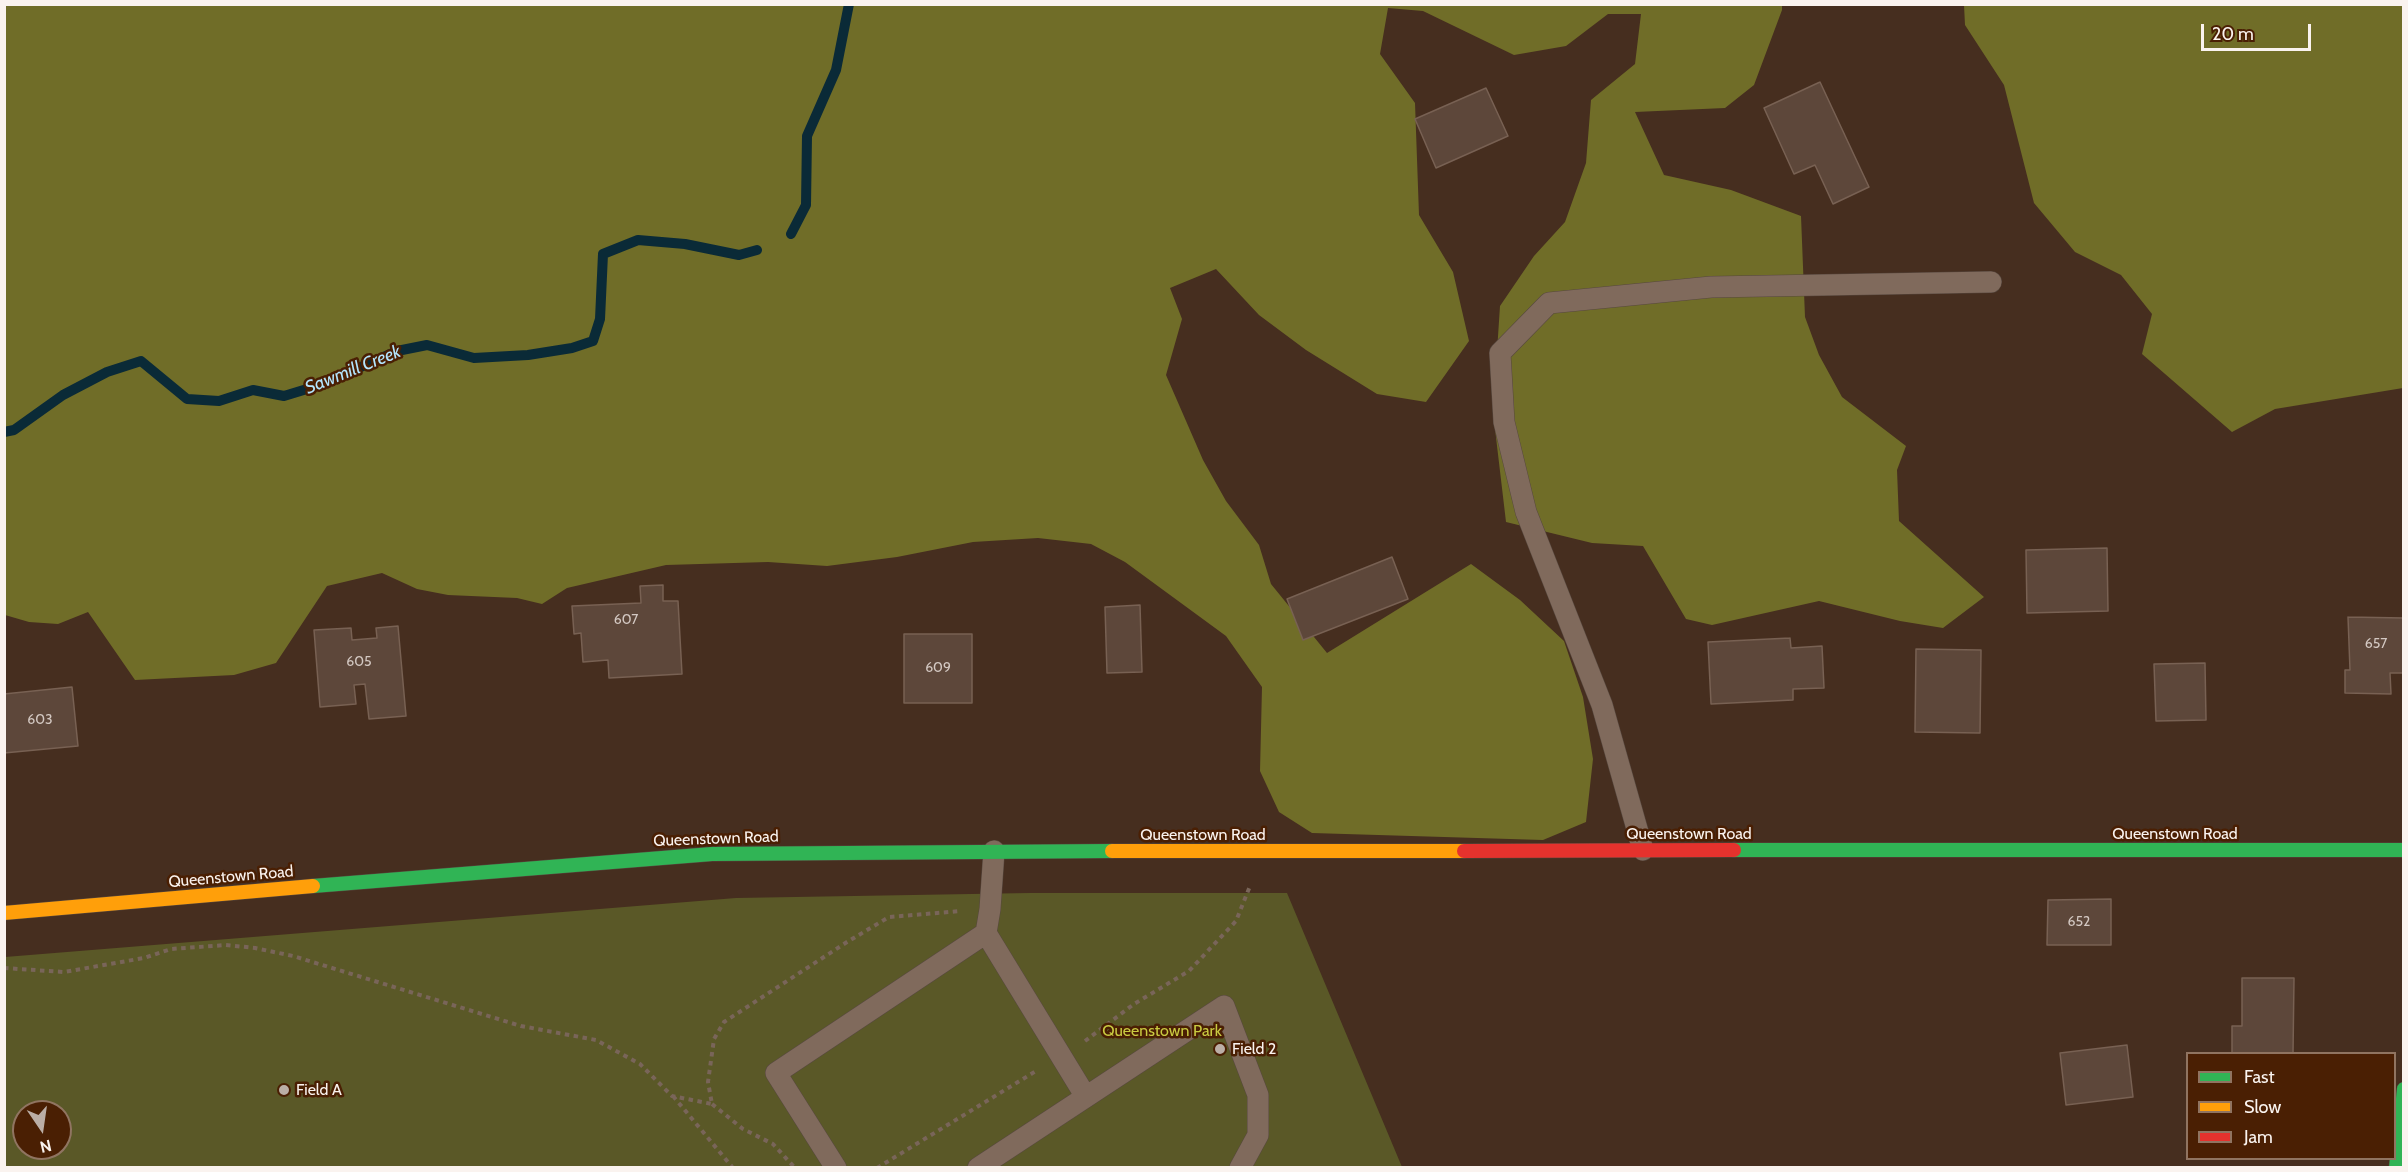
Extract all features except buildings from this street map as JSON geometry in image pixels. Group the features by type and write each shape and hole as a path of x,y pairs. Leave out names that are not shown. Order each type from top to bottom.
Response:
{"street":[{"name":"Queenstown Road","path":"4,913 677,856 994,851 2403,850"},
{"path":"2396,1167 2403,1089"}],"lane":[{"path":"1642,850 1602,705 1526,512 1504,422 1500,353 1549,303 1711,287 1991,282"},
{"path":"994,851 986,933 1086,1097"},
{"path":"836,1167 776,1074 986,933"},
{"path":"978,1167 1224,1006 1258,1095 1258,1135 1240,1167"}],"path":[{"path":"1077,1033 1083,1042 1134,1004 1188,971 1202,958 1236,921 1263,851"},
{"path":"712,1104 708,1082 714,1039 724,1022 889,917 990,909"},
{"path":"4,968 64,972 144,958 171,949 226,945 293,956 521,1026 596,1040 640,1064 672,1096 733,1167"},
{"path":"877,1167 1061,1056"},
{"path":"672,1096 712,1104 743,1128 773,1144 795,1167"}],"green space":[{"name":"Queenstown Park","path":"1030,893 1287,893 1402,1167 5,1168 5,957 736,898"}],"shaded area":[{"path":"4,5 1782,5 1754,85 1725,108 1635,112 1664,175 1731,190 1801,216 1805,317 1819,355 1842,397 1906,446 1897,470 1899,521 1984,597 1943,628 1900,621 1819,601 1712,625 1686,619 1643,546 1592,543 1506,522 1493,412 1500,306 1534,256 1565,222 1586,163 1591,100 1635,64 1641,14 1608,14 1566,46 1514,55 1423,11 1388,8 1380,54 1415,103 1419,215 1453,272 1469,341 1426,402 1377,394 1306,350 1259,315 1216,269 1170,288 1182,319 1166,375 1203,460 1226,501 1259,545 1271,584 1327,653 1471,564 1520,600 1564,641 1583,697 1593,759 1586,822 1543,840 1312,833 1279,812 1260,771 1262,687 1226,636 1125,562 1091,544 1038,538 973,542 897,557 827,566 768,562 666,565 567,588 542,604 517,598 448,595 417,589 382,573 327,586 276,663 234,675 135,680 88,612 58,624 29,622 5,615"},
{"path":"1964,5 2403,5 2403,388 2275,409 2232,432 2142,354 2152,314 2121,275 2075,252 2034,203 2004,85 1965,25"}],"waterway":[{"name":"Sawmill Creek","path":"791,234 806,205 807,136 836,70 849,4"},
{"name":"Sawmill Creek","path":"4,432 14,430 63,395 107,372 141,361 187,399 219,401 253,390 284,396 320,385 397,351 427,345 474,358 528,355 572,348 593,341 600,319 603,254 638,240 685,244 739,255 757,250"}],"traffic: fast":[{"path":"1734,850 2404,850"},
{"path":"313,886 712,854 1112,851"},
{"path":"2396,1168 2404,1089"}],"traffic: slow":[{"path":"1112,851 1464,851"},
{"path":"4,913 313,886"}],"traffic: jam":[{"path":"1464,851 1734,850"}],"place":[{"name":"Field 2","path":"1220,1049"},
{"name":"Field A","path":"284,1090"}]}
